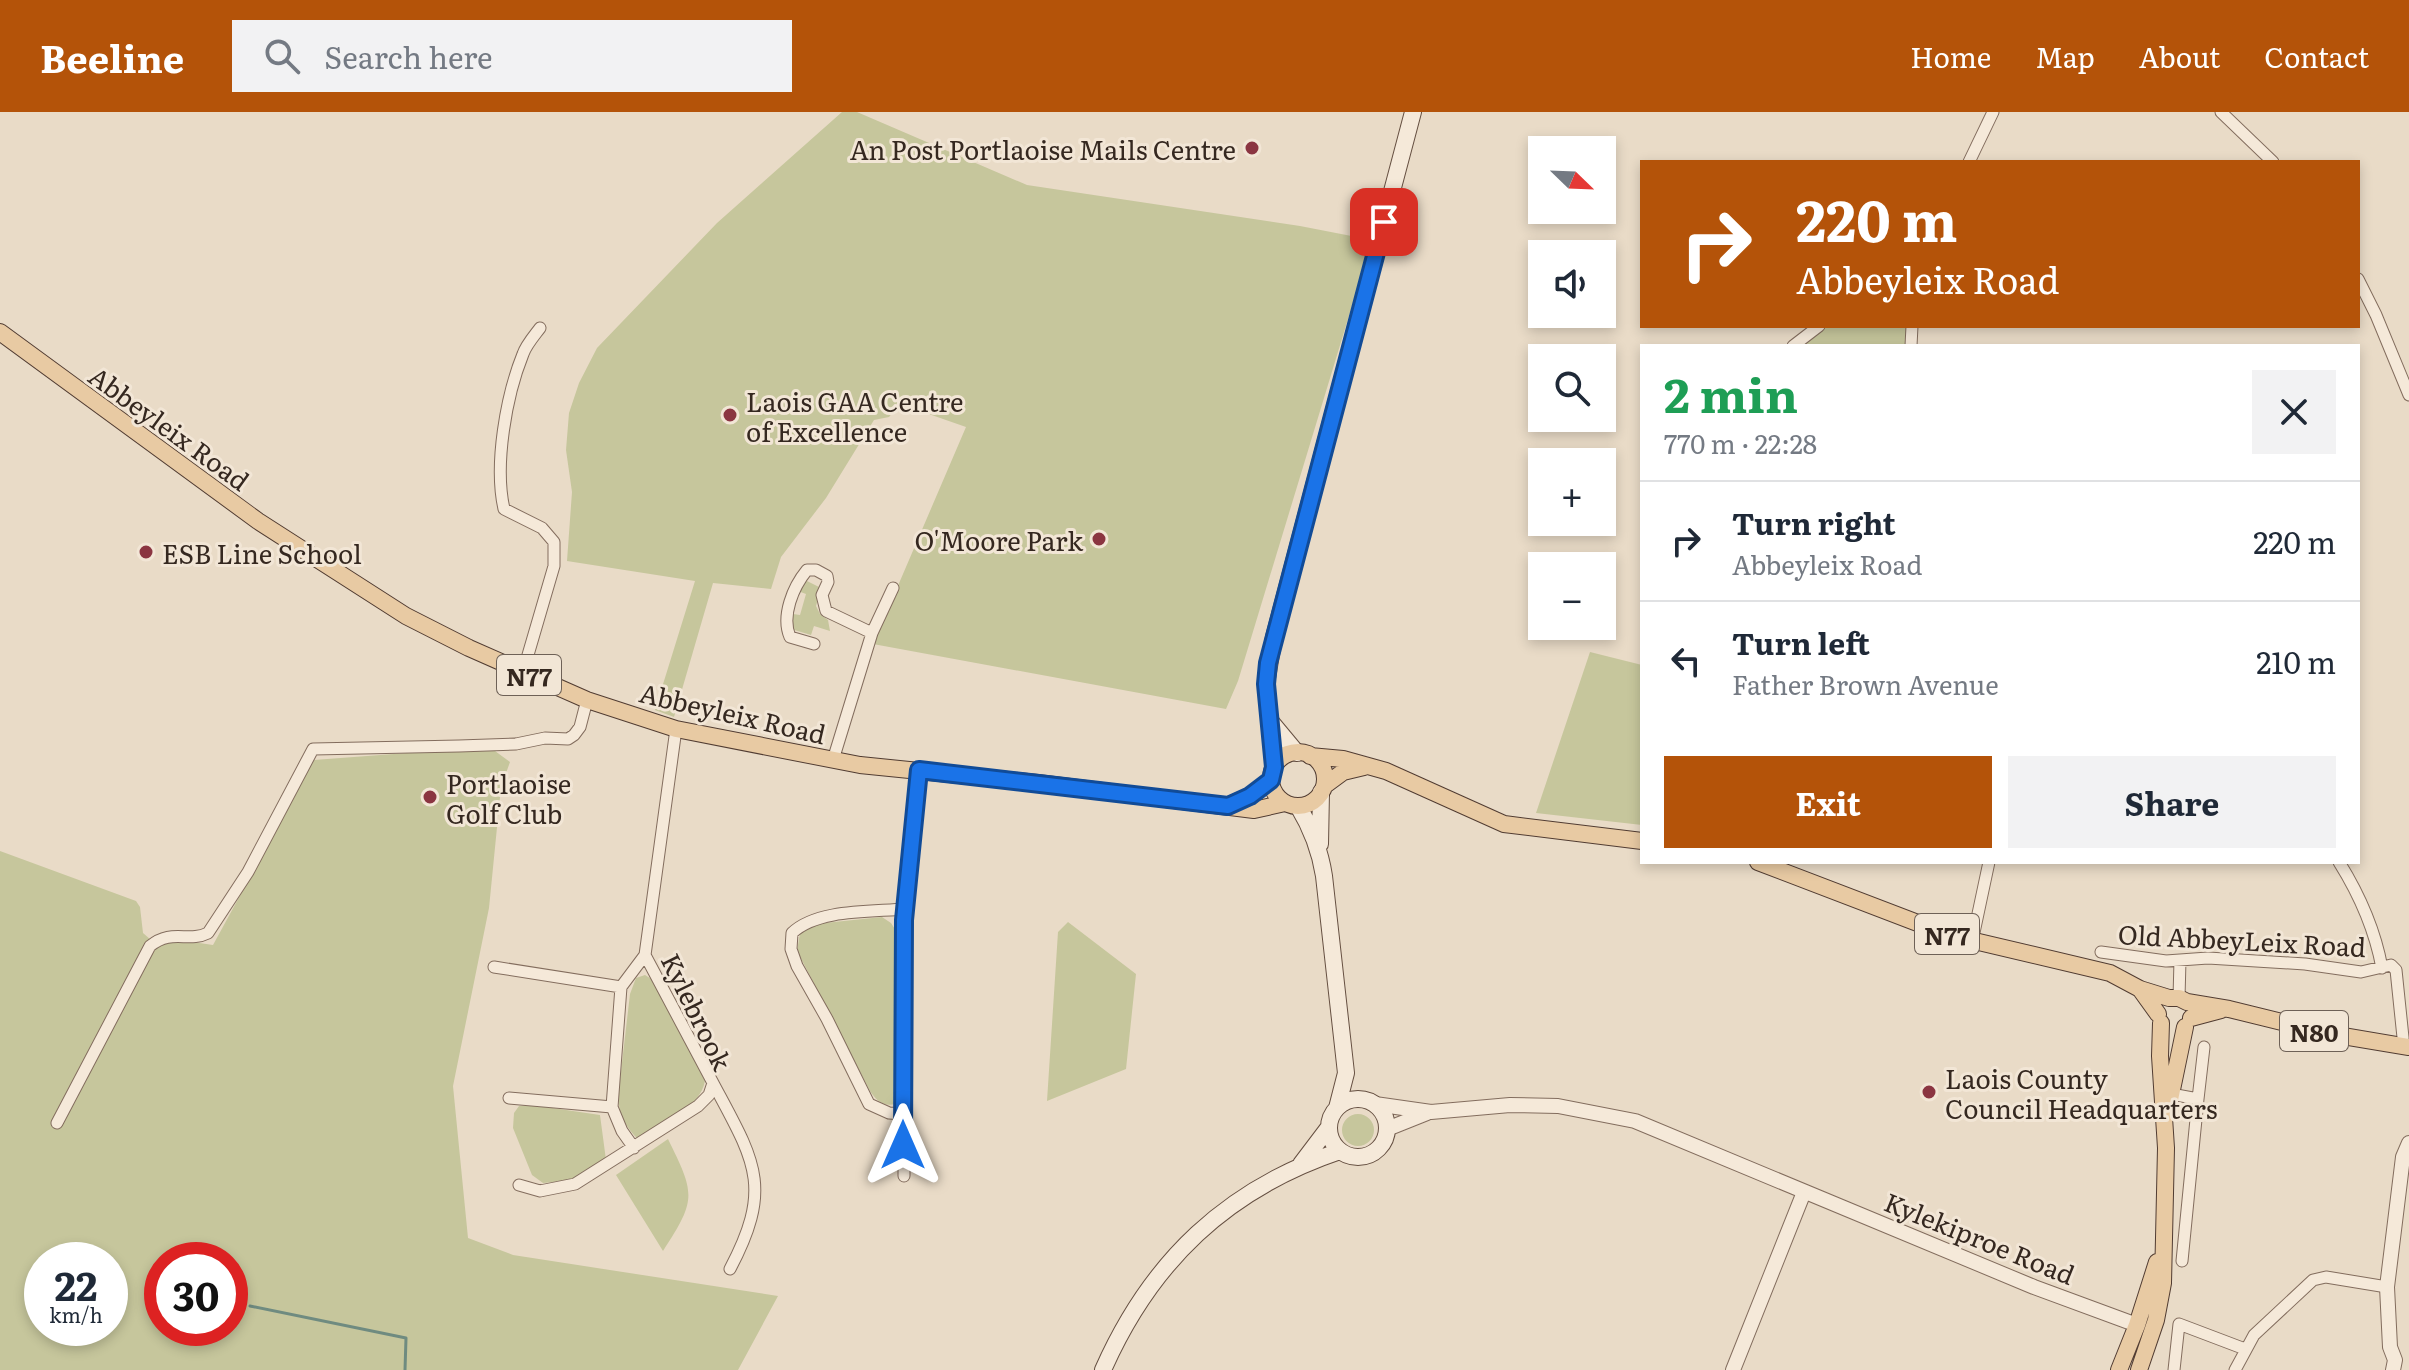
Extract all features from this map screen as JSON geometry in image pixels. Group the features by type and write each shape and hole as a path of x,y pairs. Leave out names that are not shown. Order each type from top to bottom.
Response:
{"main road":[{"path":"1320,854 1310,826 1275,793 1272,723 1266,684 1274,637 1413,112"},
{"name":"Abbeyleix Road","path":"0,332 258,521 406,616 587,700 676,729 833,760 1254,810 1291,805"},
{"path":"1272,723 1320,765 1320,854 1346,1073 1329,1127 1301,1164"},
{"path":"1228,806 1250,796 1283,756 1304,754 1343,759 1408,779 1504,824 1640,841"},
{"name":"N77","path":"1291,805 1311,802 1343,772 1365,767"},
{"name":"N77","path":"1771,864 1796,868 1862,903 1972,942 2110,973 2182,1009"},
{"name":"N77","path":"2140,989 2160,1018"},
{"path":"2139,1370 2156,1320 2163,1283 2165,1132 2160,1056 2161,1005 2182,1009 2165,1132"},
{"name":"N80","path":"2160,1018 2175,1031 2182,1009 2226,1009 2273,1022 2407,1049"},
{"path":"1329,1127 1332,1140 1340,1151 1353,1157 1367,1156 1383,1142 1387,1129 1384,1115 1369,1102 1346,1073"},
{"path":"1337,1108 1349,1100 1369,1102"},
{"path":"1103,1370 1135,1306 1174,1256 1229,1207 1301,1164 1340,1151"},
{"path":"2119,1370 2137,1325 2162,1244"}],"street":[{"path":"1970,160 1993,112"},
{"path":"2221,112 2271,160"},
{"path":"2360,283 2409,395"},
{"path":"523,672 554,566 554,542 542,528 504,509 501,471 511,390 524,351 541,328"},
{"path":"1796,344 1816,328"},
{"path":"814,644 790,637 787,630 786,617 792,598 807,570 816,570 827,576 828,582 822,595 826,611 872,633"},
{"path":"833,760 872,633 893,588"},
{"path":"57,1123 150,946 168,936 197,937 208,933 248,872 313,749 516,744 545,738 568,739 580,727 587,700"},
{"name":"Kylebrook","path":"519,1185 540,1191 575,1184 698,1106 709,1095 713,1083 645,955 676,729"},
{"path":"904,1176 905,909 919,770"},
{"path":"1972,942 1989,864"},
{"path":"2340,864 2377,939 2382,968"},
{"path":"903,1114 889,1113 869,1104 791,949 792,933 803,922 824,916 905,909"},
{"name":"Old AbbeyLeix Road","path":"2101,952 2166,961 2208,958 2305,964 2361,972 2391,965 2396,970 2405,1015 2407,1049"},
{"path":"634,1148 622,1131 612,1107 621,987 645,955"},
{"path":"2180,960 2182,1009"},
{"path":"494,967 621,987"},
{"path":"2182,1261 2204,1047"},
{"path":"713,1083 745,1145 754,1175 754,1211 730,1269"},
{"path":"2171,1094 2198,1099"},
{"path":"509,1098 612,1107"},
{"path":"1369,1102 1431,1112"},
{"name":"Kylekiproe Road","path":"1431,1112 1510,1105 1558,1106 1618,1116 1653,1127 2034,1287 2137,1325"},
{"path":"1387,1129 1431,1112"},
{"path":"2399,1363 2390,1347 2387,1287 2403,1157 2409,1143"},
{"path":"1733,1370 1804,1192"},
{"path":"2235,1370 2254,1335 2313,1280 2320,1277 2387,1287"},
{"path":"2174,1370 2179,1324 2245,1349"}],"green space":[{"name":"Laois GAA Centre of Excellence","path":"842,112 857,112 1027,185 1300,226 1372,240 1238,681 1226,709 873,644 966,427 900,404 889,417 874,420 826,498 781,557 771,589 713,583 674,717 655,710 695,581 567,561 572,492 566,450 569,413 579,383 597,348 717,223"},
{"path":"1824,328 1908,328 1906,344 1803,344"},
{"path":"805,580 821,588 816,606 828,620 830,631 814,626 811,635 791,629 793,614 800,615 806,594 798,591"},
{"path":"1590,652 1640,664 1640,825 1536,813"},
{"name":"Portlaoise Golf Club","path":"495,751 510,762 501,787 489,908 453,1086 468,1238 513,1255 778,1296 738,1370 0,1370 0,851 136,901 140,907 143,933 158,946 179,940 213,945 314,760 420,752"},
{"path":"882,917 891,923 898,934 898,1096 895,1104 891,1105 880,1102 870,1091 797,951 800,933 815,924"},
{"path":"1068,922 1136,974 1126,1069 1047,1101 1058,932"},
{"path":"645,975 653,980 705,1081 702,1091 688,1108 639,1140 624,1121 618,1097 630,994 636,978"},
{"path":"532,1105 600,1115 606,1160 575,1180 543,1183 532,1175 513,1128 514,1113 519,1106"},
{"path":"1358,1114 1369,1119 1374,1130 1369,1141 1358,1146 1347,1141 1342,1130 1347,1119"},
{"path":"668,1139 683,1172 688,1196 682,1219 663,1251 616,1175"}],"waterway":[{"path":"250,1306 406,1338 405,1370"}],"place":[{"name":"An Post Portlaoise Mails Centre","path":"1252,148"},
{"name":"Laois GAA Centre of Excellence","path":"730,415"},
{"name":"O'Moore Park","path":"1099,539"},
{"name":"ESB Line School","path":"146,552"},
{"name":"Portlaoise Golf Club","path":"430,797"},
{"name":"Laois County Council Headquarters","path":"1929,1092"}],"route":[{"path":"903,1145 904,920 919,770 1228,806 1250,796 1271,780 1274,767 1266,684 1268,663 1384,222"}]}
